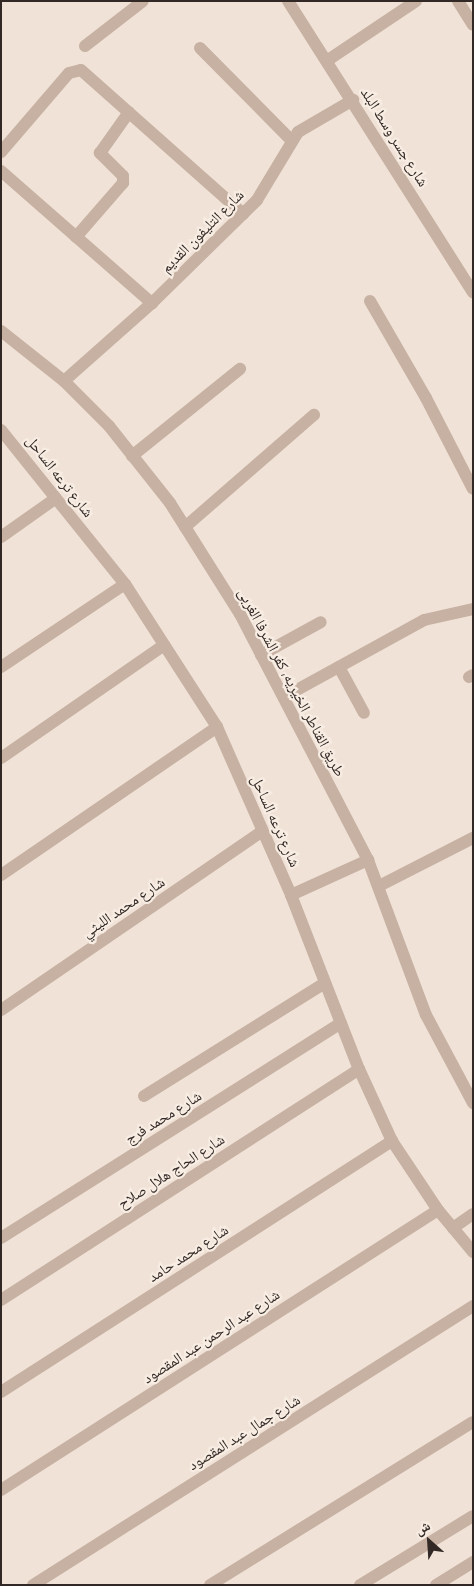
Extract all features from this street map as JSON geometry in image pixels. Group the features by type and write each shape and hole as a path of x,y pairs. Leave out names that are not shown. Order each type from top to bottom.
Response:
{"street":[{"path":"84,46 143,1"},
{"name":"شارع جسر وسط البلد","path":"288,1 328,60 473,292"},
{"path":"328,60 416,1"},
{"path":"458,1 473,25"},
{"path":"200,48 291,140"},
{"path":"1,152 69,73 77,70 84,73 129,112 243,214"},
{"name":"شارع التليفون القديم","path":"64,381 152,303 257,200 291,140 309,123 353,100"},
{"path":"76,237 123,183 123,176 100,154 129,112"},
{"path":"3,178 76,237 152,303"},
{"path":"370,302 426,398 473,489"},
{"name":"طريق القناطر الخيريه, كفر الشرفا الغربى","path":"1,332 64,381 108,426 185,527 240,614 368,860 426,1014 473,1103"},
{"path":"132,456 240,369"},
{"path":"185,527 314,415"},
{"name":"شارع ترعه الساحل","path":"3,435 125,584 217,727 291,895 359,1069 392,1142 438,1210 473,1252"},
{"path":"1,537 56,498"},
{"path":"1,667 125,584"},
{"path":"284,698 424,620 473,609"},
{"path":"262,655 321,622"},
{"path":"1,758 164,645"},
{"path":"339,667 364,714"},
{"path":"1,875 217,727"},
{"name":"شارع محمد الليثي","path":"1,1010 262,831"},
{"path":"379,886 473,838"},
{"path":"291,895 368,860"},
{"path":"144,1096 325,983"},
{"name":"شارع محمد فرج","path":"1,1238 341,1023"},
{"name":"شارع الحاج هلال صلاح","path":"1,1300 359,1069"},
{"name":"شارع محمد حامد","path":"1,1392 392,1142"},
{"name":"شارع عبد الرحمن عبد المقصود","path":"1,1490 438,1210"},
{"path":"453,1228 473,1214"},
{"name":"شارع جمال عبد المقصود","path":"33,1585 473,1306"},
{"path":"210,1585 473,1422"},
{"path":"360,1585 473,1516"},
{"path":"436,1585 473,1562"}]}
